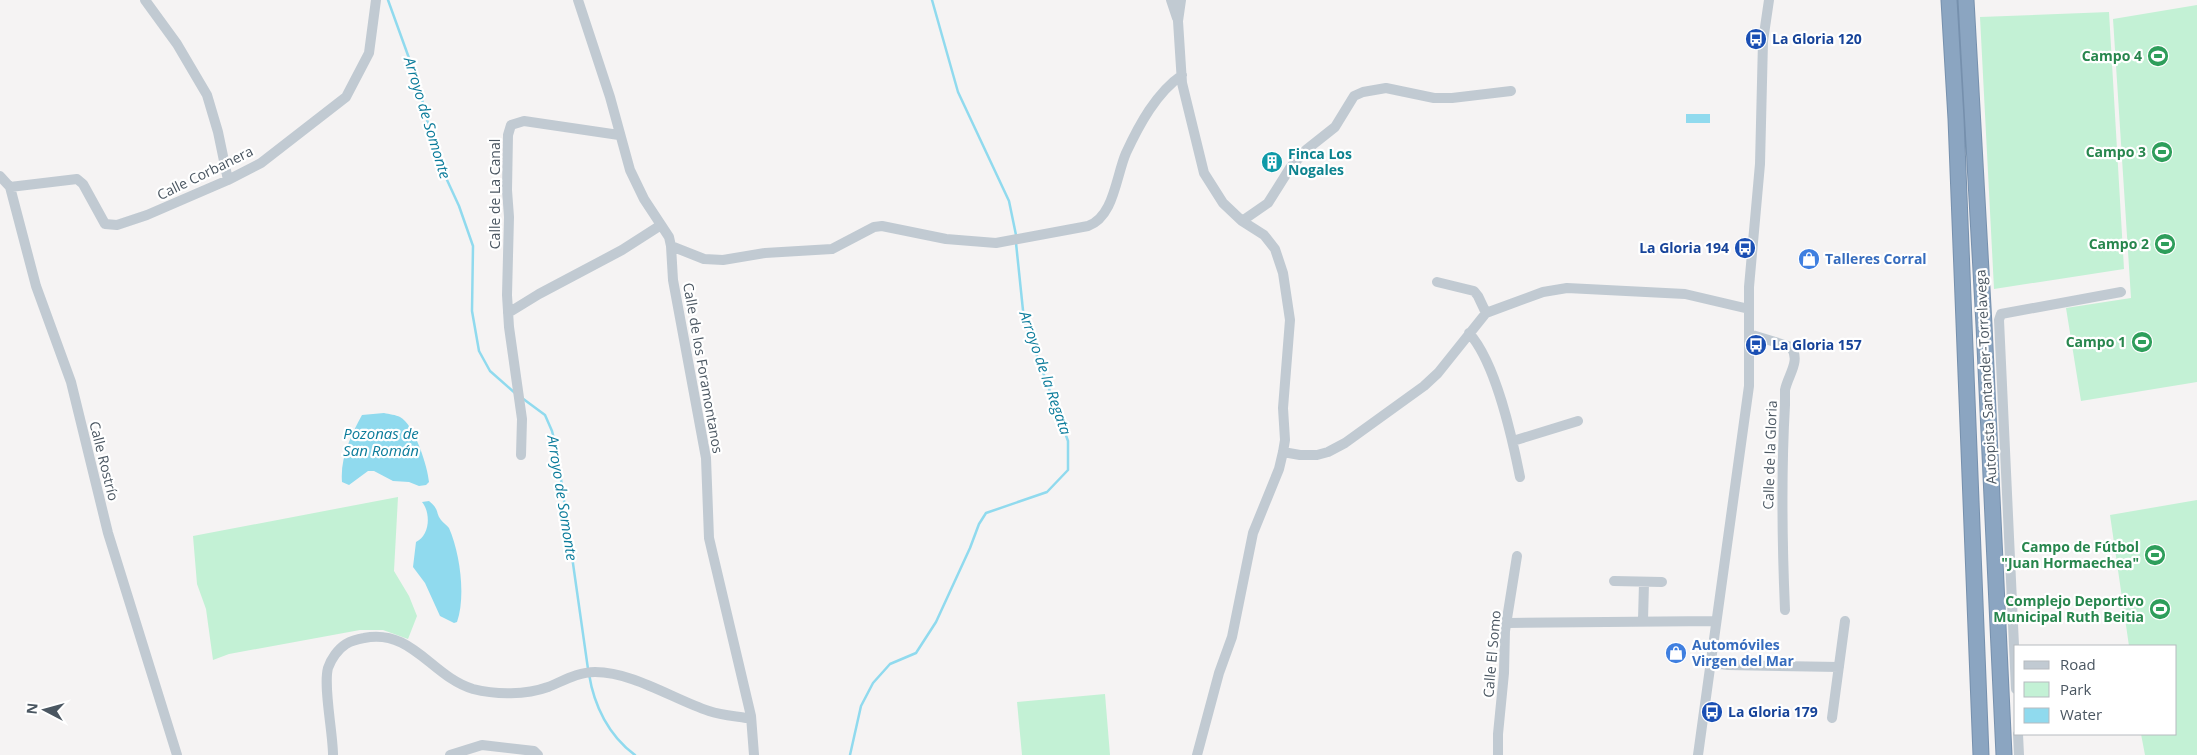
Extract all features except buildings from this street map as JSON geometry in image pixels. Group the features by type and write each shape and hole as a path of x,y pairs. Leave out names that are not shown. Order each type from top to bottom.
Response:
{"highway":[{"name":"Autopista Santander-Torrelavega","path":"1949,0 1956,119 1982,755"},
{"name":"Autopista Santander-Torrelavega","path":"1966,0 1985,345 2004,755"}],"street":[{"path":"145,0 178,44 208,95 228,180"},
{"name":"Calle Corbanera","path":"10,187 77,179 83,184 105,224 117,225 164,209 228,180 261,163 346,97 369,53 376,0"},
{"name":"Calle de los Foramontanos","path":"578,0 610,97 630,170 644,200 669,237 673,280 706,458 709,538 751,716 754,755"},
{"path":"1171,0 1178,21"},
{"path":"1181,0 1178,21 1182,75 1191,126 1204,173 1223,203 1242,221 1270,241 1275,249 1284,273 1290,320 1283,408 1285,440 1283,452 1279,469 1253,533 1232,637 1219,673 1197,755"},
{"name":"Calle de la Gloria","path":"1698,755 1750,371 1749,309 1760,172 1763,42 1769,0"},
{"path":"671,246 704,259 723,260 765,253 832,249 874,227 882,226 963,241 996,243 1088,226 1096,223 1101,218 1108,206 1126,154 1150,108 1165,89 1182,75"},
{"path":"1242,221 1268,203 1290,168 1306,150 1334,127 1354,96 1363,92 1386,88 1434,98 1452,98 1511,91"},
{"name":"Calle de La Canal","path":"521,455 522,419 508,313 508,134 511,125 524,121 619,135"},
{"name":"Calle Rostrío","path":"0,176 10,187 36,286 71,382 108,533 177,755"},
{"path":"508,313 539,294 622,250 661,226"},
{"path":"1437,282 1474,291 1486,313"},
{"path":"1283,452 1317,455 1328,452 1351,440 1424,386 1438,373 1486,313 1543,292 1566,288 1684,294 1749,309"},
{"path":"2014,646 1999,320 2001,314 2121,292"},
{"path":"1469,333 1483,353 1493,376 1513,441 1520,477"},
{"name":"Calle de la Gloria","path":"1749,334 1791,346 1794,351 1795,360 1786,388 1782,458 1781,553 1785,610"},
{"path":"1513,441 1578,421"},
{"name":"Calle El Somo","path":"1498,755 1498,734 1504,683 1505,631 1508,623 1517,556"},
{"path":"1614,581 1662,582"},
{"path":"1643,620 1644,583"},
{"path":"1508,623 1643,620 1716,621"},
{"path":"1832,718 1845,621"},
{"path":"333,755 328,670 335,655 347,643 370,637 396,638 448,676 472,688 492,692 524,692 546,688 579,675 594,672 614,674 710,711 746,718 751,716"},
{"path":"1710,662 1728,665 1840,667"},
{"path":"2018,735 2019,755"},
{"path":"450,755 482,745 534,751 538,755"}],"green space":[{"path":"2197,5 2197,382 2081,401 2066,308 2131,298 2113,19"},
{"path":"2109,12 2124,269 1994,289 1980,17"},
{"path":"398,497 394,571 409,596 417,616 408,639 383,630 360,630 229,654 213,660 206,609 197,584 193,536"},
{"name":"Campo de Fútbol \"Juan Hormaechea\"","path":"2197,500 2197,755 2145,755 2141,735 2177,735 2177,645 2129,645 2110,515"},
{"path":"1105,694 1110,755 1022,755 1017,702"}],"water":[{"path":"1686,114 1710,114 1710,123 1686,123"},
{"name":"Pozonas de San Román","path":"384,413 400,417 410,428 426,467 429,482 426,485 419,486 409,482 393,481 374,471 368,471 349,485 342,482 343,464 350,439 362,415"},
{"path":"429,501 435,507 441,520 449,528 459,562 461,600 457,622 454,623 440,616 425,583 413,567 416,542 421,539 428,524 427,512 422,502"}],"waterway":[{"name":"Arroyo de Somonte","path":"388,0 418,83 436,156 459,206 473,246 472,311 479,351 490,371 515,393"},
{"name":"Arroyo de la Regata","path":"932,0 958,92 1009,201 1016,235"},
{"name":"Arroyo de la Regata","path":"850,755 861,706 873,683 890,664 916,653 936,622 979,524 986,513 1047,492 1068,470 1068,441 1024,320 1016,243"},
{"name":"Arroyo de Somonte","path":"522,398 545,415 552,431 557,451 588,669"},
{"name":"Arroyo de Somonte","path":"589,674 591,686 604,719 618,739 635,755"}],"place":[{"name":"La Gloria 120","path":"1756,39"},
{"name":"Campo 4","path":"2158,56"},
{"name":"Campo 3","path":"2162,152"},
{"name":"Finca Los Nogales","path":"1272,162"},
{"name":"Campo 2","path":"2165,244"},
{"name":"La Gloria 194","path":"1745,248"},
{"name":"Talleres Corral","path":"1809,259"},
{"name":"Campo 1","path":"2142,342"},
{"name":"La Gloria 157","path":"1756,345"},
{"name":"Campo de Fútbol \"Juan Hormaechea\"","path":"2155,555"},
{"name":"Complejo Deportivo Municipal Ruth Beitia","path":"2160,609"},
{"name":"Automóviles Virgen del Mar","path":"1676,653"},
{"name":"La Gloria 179","path":"1712,712"}]}
